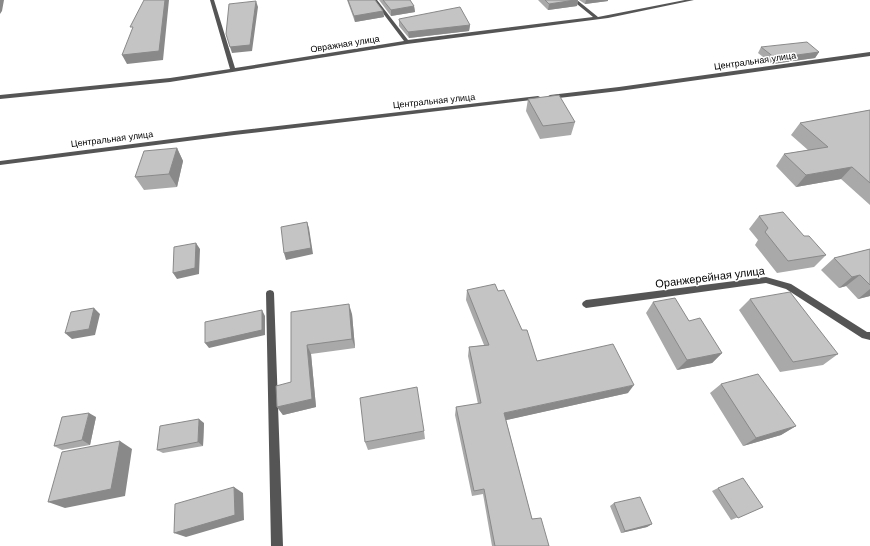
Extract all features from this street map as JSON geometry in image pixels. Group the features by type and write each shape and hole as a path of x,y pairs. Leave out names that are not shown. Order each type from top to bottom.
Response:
{"street":[{"path":"212,0 233,69"},
{"path":"375,0 407,42"},
{"path":"574,0 597,18"},
{"name":"Овражная улица","path":"0,96 170,80 407,42 608,17 692,0"},
{"name":"Центральная улица","path":"0,163 234,133 619,89 870,54"},
{"name":"Оранжерейная улица","path":"586,304 766,280 788,286 865,335 870,336"},
{"path":"270,293 277,546"}],"building":[{"path":"144,0 165,0 159,51 122,55 133,27 130,27"},
{"path":"348,0 375,0 383,11 354,16"},
{"path":"383,0 410,0 414,6 391,10"},
{"path":"545,0 575,0 549,4"},
{"path":"256,1 250,45 230,47 226,34 229,4"},
{"path":"460,7 470,25 408,32 399,20 399,19"},
{"path":"807,42 819,52 775,58 761,47"},
{"path":"559,95 575,122 543,126 528,99"},
{"path":"870,110 870,183 852,167 806,175 784,154 828,147 800,123"},
{"path":"177,148 169,174 135,177 144,151"},
{"path":"783,212 804,236 809,236 826,255 788,261 765,232 768,228 759,216"},
{"path":"307,222 311,248 284,253 281,227"},
{"path":"196,243 195,268 173,273 174,247"},
{"path":"870,249 870,285 860,275 852,277 834,258"},
{"path":"495,284 498,291 504,290 522,330 527,330 537,361 613,344 634,385 504,413 532,519 541,518 549,546 495,546 484,489 474,491 456,407 481,403 469,347 489,345 467,290"},
{"path":"790,292 838,354 793,362 750,299"},
{"path":"675,298 689,321 700,318 722,353 687,360 653,302"},
{"path":"349,304 352,339 307,345 312,399 277,407 276,386 291,382 291,312"},
{"path":"94,308 89,329 65,333 71,312"},
{"path":"262,310 262,330 205,343 205,322"},
{"path":"758,374 796,426 756,438 721,384"},
{"path":"417,387 424,431 365,442 360,398"},
{"path":"89,413 82,440 54,446 62,417"},
{"path":"199,419 198,442 157,450 160,426"},
{"path":"120,441 111,489 48,502 62,452"},
{"path":"743,478 763,507 738,518 718,488"},
{"path":"234,487 235,515 174,533 175,504"},
{"path":"640,497 652,524 625,531 614,503"}]}
